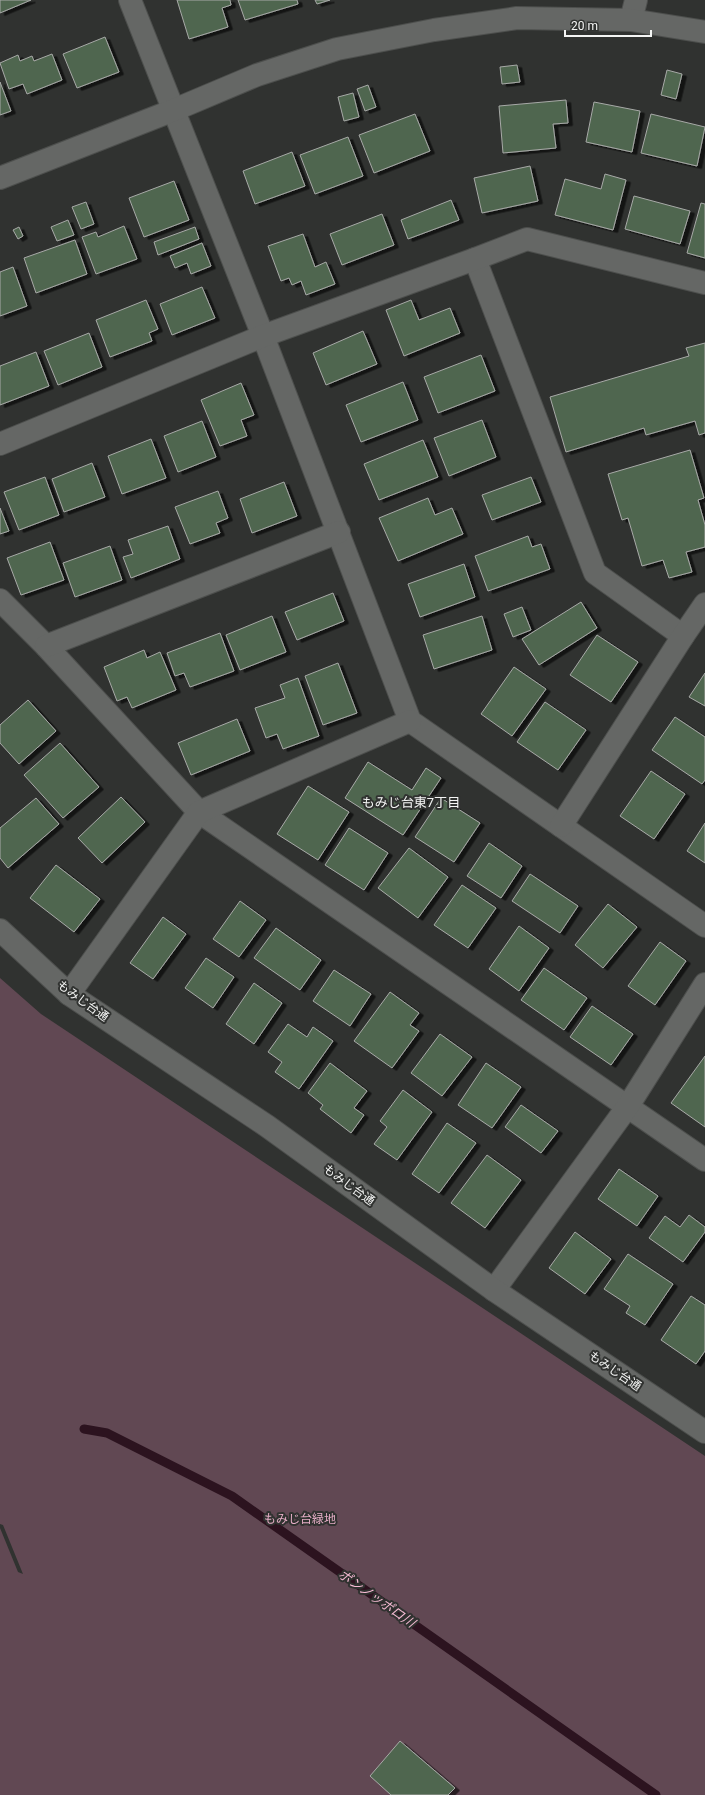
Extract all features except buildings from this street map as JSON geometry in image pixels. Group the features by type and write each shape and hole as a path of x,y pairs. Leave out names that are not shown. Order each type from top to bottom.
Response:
{"street":[{"path":"130,0 263,336 410,721 705,926"},
{"path":"0,178 174,110 257,75 337,49 419,33 518,18 633,10 705,32"},
{"path":"0,444 263,336 527,239 705,283"},
{"path":"475,259 595,573 683,636"},
{"path":"46,646 339,532"},
{"path":"0,600 46,646 200,812 705,1160"},
{"path":"561,826 705,604"},
{"path":"69,994 200,812 410,721"},
{"name":"もみじ台通","path":"0,930 69,994 268,1126 494,1290 705,1432"},
{"path":"494,1290 628,1106 705,984"}],"green space":[{"name":"もみじ台緑地","path":"0,978 41,1014 705,1456 705,1795 0,1795 0,1528 18,1572 23,1574 3,1525 0,1524"}],"waterway":[{"name":"ポンノッポロ川","path":"84,1429 107,1433 232,1496 656,1795"}],"district":[{"name":"もみじ台東7丁目","path":"411,802"}]}
